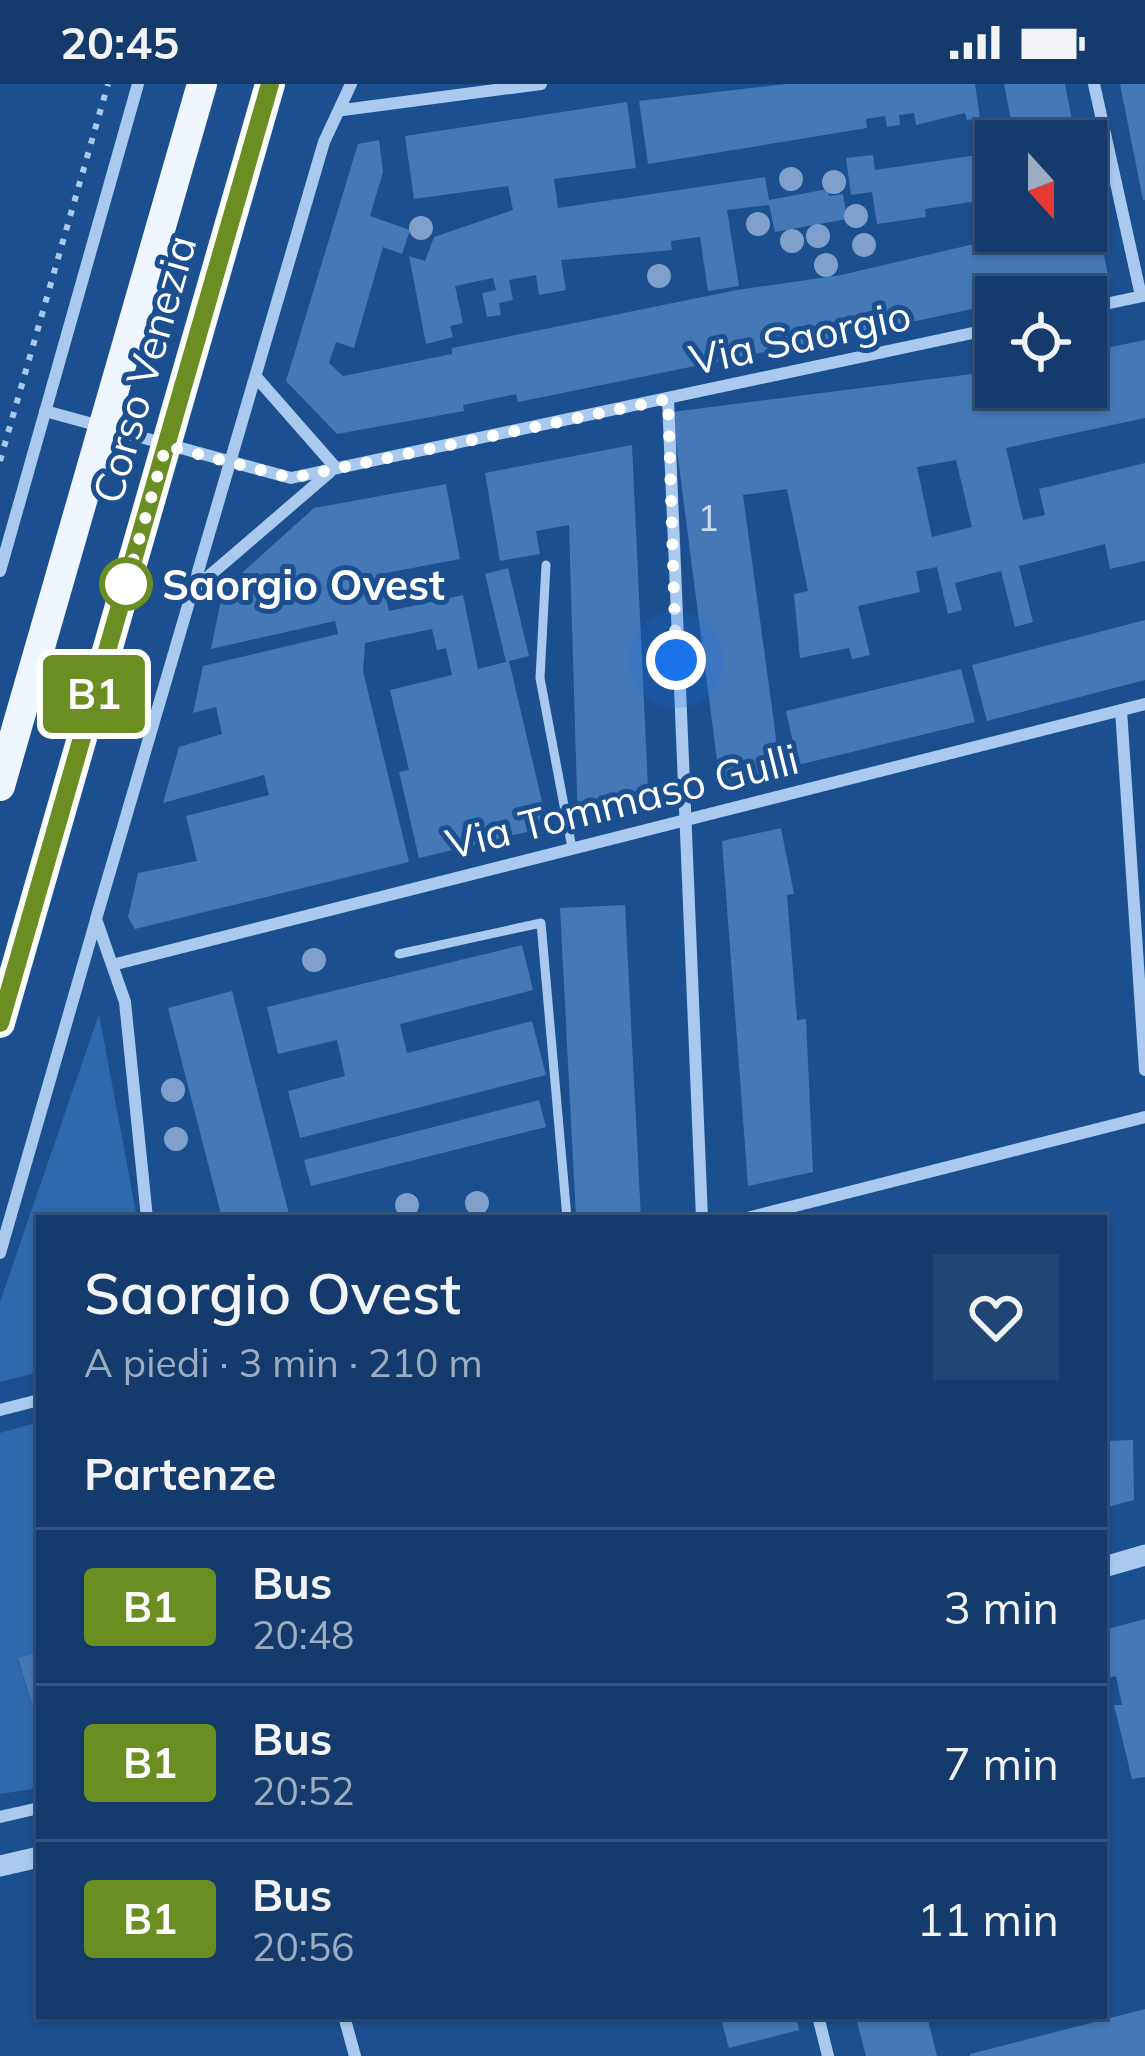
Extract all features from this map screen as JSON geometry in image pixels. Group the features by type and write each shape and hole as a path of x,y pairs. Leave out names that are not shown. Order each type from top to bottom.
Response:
{"main road":[{"name":"Corso Venezia","path":"0,786 202,84"},
{"name":"Corso Venezia","path":"0,1023 270,84"}],"street":[{"name":"Corso Venezia","path":"0,571 138,84"},
{"path":"0,1253 324,142 343,110 351,84"},
{"path":"343,110 541,84"},
{"path":"1094,84 1143,296 1107,304"},
{"name":"Via Saorgio","path":"45,411 292,478 975,333"},
{"path":"256,378 336,468"},
{"path":"668,399 681,820 702,1215"},
{"name":"Via Saorgio","path":"193,590 336,468"},
{"name":"Via Tommaso Gulli","path":"116,964 1145,704"},
{"path":"1121,710 1145,1070"},
{"path":"97,920 116,964 125,1002 147,1215"},
{"path":"759,1215 1145,1117"},
{"path":"0,1410 36,1401"},
{"path":"1107,1566 1145,1555"},
{"path":"0,1817 36,1809"},
{"path":"0,1866 36,1858"},
{"path":"345,2019 355,2056"},
{"path":"819,2019 828,2056"}],"lane":[{"path":"546,565 540,677 572,848"},
{"path":"399,954 541,922 567,1215"}],"path":[{"path":"0,461 108,84"}],"shaded area":[{"path":"99,1014 136,1215 36,1215 36,1373 0,1382 0,1302"},
{"path":"36,1423 36,1653 18,1659 36,1718 36,1788 0,1794 0,1433"}],"building":[{"path":"786,84 975,84 980,118 967,120 965,113 916,125 914,113 899,115 900,125 887,127 885,116 866,119 867,128 648,164 639,101"},
{"path":"1004,84 1065,84 1072,120 1011,120"},
{"path":"1120,84 1145,84 1145,200 1143,200"},
{"path":"627,102 636,168 554,179 558,208 765,177 769,200 828,189 829,196 843,194 847,219 775,232 769,205 727,210 739,286 708,291 700,237 671,241 672,250 561,260 566,290 539,295 536,275 509,280 513,300 499,303 501,315 487,317 482,293 496,290 493,278 455,286 463,323 450,326 453,337 426,344 409,256 425,261 434,237 513,210 508,186 414,199 405,136"},
{"path":"379,140 383,172 370,216 410,230 402,254 383,247 354,348 336,342 329,363 343,376 452,354 452,348 737,290 841,275 975,244 975,252 1103,252 1109,280 1107,276 975,276 975,308 518,402 516,394 463,405 464,411 337,434 286,381 358,144"},
{"path":"873,155 875,170 975,155 975,201 925,209 926,217 877,224 872,192 851,195 846,158"},
{"path":"1145,340 1145,418 1006,448 1023,520 1045,515 1039,489 1145,463 1145,561 1110,569 1105,544 1019,566 1033,622 1015,627 1001,571 955,583 962,610 948,614 937,567 916,571 920,592 858,606 870,655 852,659 849,648 800,658 794,594 808,591 787,489 743,495 782,782 721,791 672,412 975,374 975,408 1107,408 1107,348","holes":["956,460 972,527 932,537 917,467"]},
{"path":"632,445 649,810 578,827 569,525 536,531 540,554 500,561 485,473"},
{"path":"446,484 460,559 381,574 389,611 463,595 478,669 506,662 485,574 508,568 529,656 509,661 548,827 419,858 399,772 409,770 390,690 452,675 446,648 437,650 432,629 365,643 363,671 409,862 135,929 128,917 138,873 197,861 186,816 269,795 264,775 163,803 179,747 222,734 216,707 193,713 203,666 338,634 335,621 211,649 223,590 314,508"},
{"path":"1145,620 1145,680 987,721 972,665"},
{"path":"961,669 975,722 798,765 786,711"},
{"path":"781,828 794,894 787,895 797,1020 806,1019 813,1172 748,1186 722,841"},
{"path":"625,905 641,1215 576,1215 560,908"},
{"path":"522,945 533,990 400,1024 407,1053 532,1021 546,1075 300,1138 288,1091 345,1076 337,1040 278,1054 267,1007"},
{"path":"232,991 289,1215 221,1215 168,1008"},
{"path":"539,1100 546,1127 311,1186 304,1160"},
{"path":"1133,1440 1134,1500 1107,1507 1107,1441"},
{"path":"1145,1619 1145,1777 1132,1779 1114,1705 1122,1705 1116,1676 1107,1678 1107,1629"},
{"path":"36,1653 36,1717 18,1658"},
{"path":"1145,2009 1145,2056 970,2056 970,2054"},
{"path":"721,2019 797,2019 799,2030 729,2048"},
{"path":"856,2019 928,2019 937,2056 866,2056"}],"bus line":[{"name":"B1","path":"0,1023 270,84"}],"place":[{"name":"Saorgio Ovest","path":"126,584"}],"route":[{"path":"126,584 121,603 166,446 292,478 668,399 676,660"}]}
